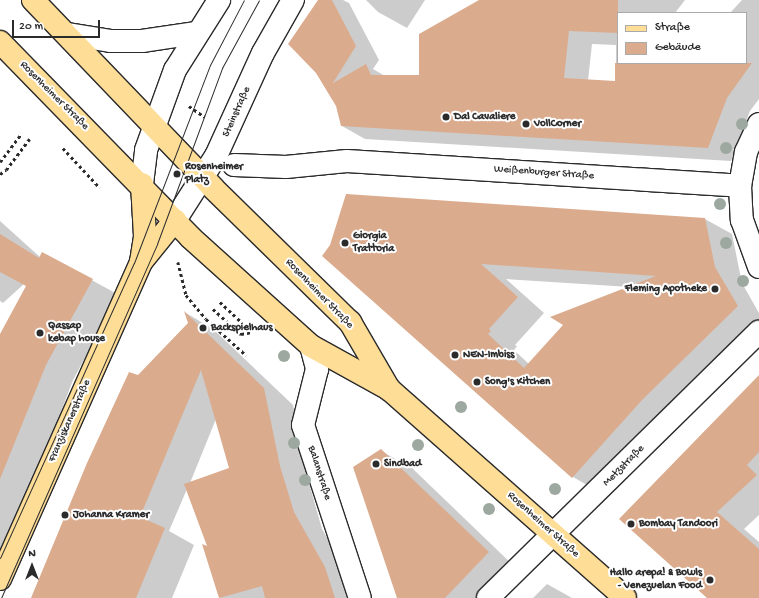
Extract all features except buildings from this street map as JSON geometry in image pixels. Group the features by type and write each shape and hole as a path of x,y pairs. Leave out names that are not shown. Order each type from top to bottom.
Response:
{"main road":[{"name":"Rosenheimer Straße","path":"34,0 204,178 350,322 389,389 625,598"},
{"name":"Rosenheimer Straße","path":"0,42 142,184"},
{"path":"142,184 174,220 311,346 389,389"},
{"name":"Franziskanerstraße","path":"0,579 141,262 146,236 142,184"},
{"name":"Franziskanerstraße","path":"141,262 174,220"}],"street":[{"path":"142,184 146,150 175,70 196,33 219,0"},
{"name":"Steinstraße","path":"174,220 204,178 228,133 263,53 293,0"},
{"path":"68,34 111,41 142,41 196,33"},
{"path":"759,124 746,152 740,186 742,220 759,266"},
{"name":"Weißenburger Straße","path":"234,165 286,167 347,161 740,186"},
{"name":"Metzstraße","path":"488,598 554,535 759,332"},
{"name":"Balanstraße","path":"311,346 317,369 303,424 360,598"}],"path":[{"path":"0,162 22,133"},
{"path":"0,174 6,170 29,139"},
{"path":"178,260 186,296 206,319 246,355"},
{"path":"213,309 241,334 252,332 220,302"}],"tram line":[{"path":"0,558 134,263 210,65 244,0"},
{"path":"1,598 157,244 222,68 259,0"}],"place":[{"name":"Dal Cavaliere","path":"446,117"},
{"name":"VollCorner","path":"526,124"},
{"name":"Rosenheimer Platz","path":"177,174"},
{"name":"Giorgia Trattoria","path":"345,243"},
{"name":"Fleming Apotheke","path":"715,289"},
{"name":"Backspielhaus","path":"203,328"},
{"name":"Qassap kebap house","path":"40,333"},
{"name":"NEN-Imbiss","path":"455,355"},
{"name":"Song's Kitchen","path":"477,382"},
{"name":"Sindbad","path":"376,464"},
{"name":"Johanna Kramer","path":"65,515"},
{"name":"Bombay Tandoori","path":"631,524"},
{"name":"Hallo arepa! & Bowls - Venezuelan Food","path":"710,580"}]}
